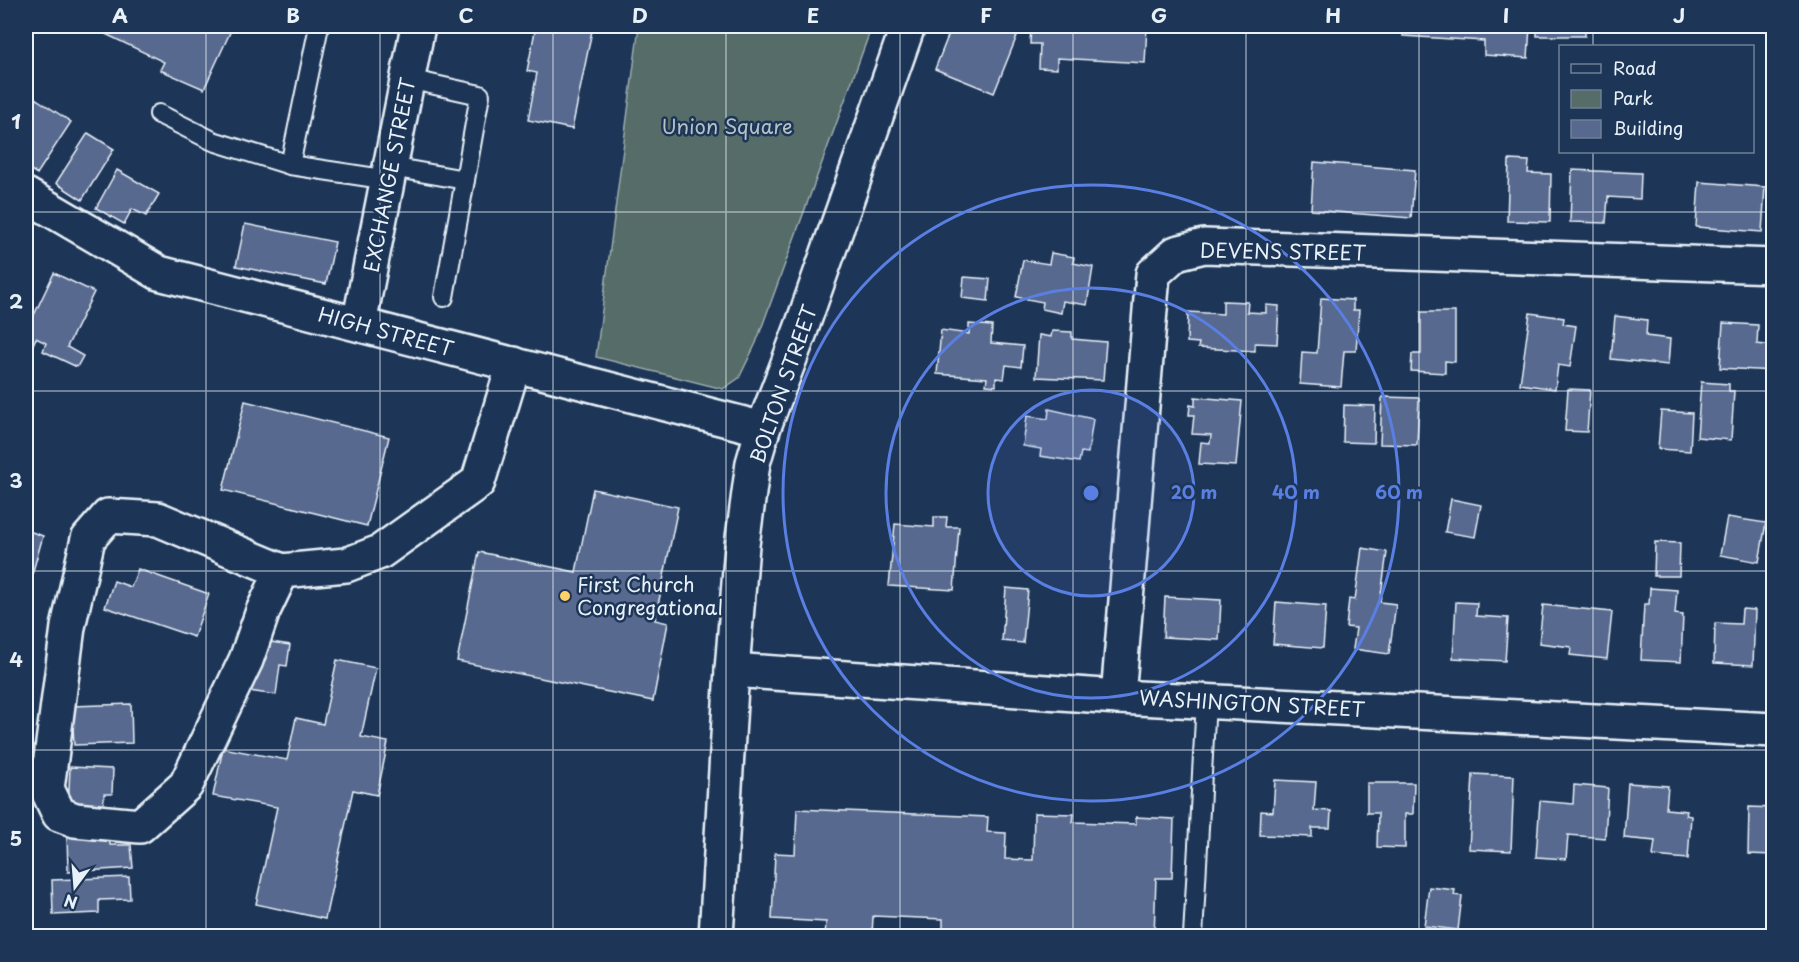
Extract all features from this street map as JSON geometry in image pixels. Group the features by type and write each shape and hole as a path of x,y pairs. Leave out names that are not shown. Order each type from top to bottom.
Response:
{"street":[{"name":"EXCHANGE STREET","path":"359,324 418,26"},
{"name":"BOLTON STREET","path":"717,936 732,670 742,545 753,463 763,429 801,332 908,26"},
{"name":"HIGH STREET","path":"26,195 159,273 763,429"},
{"name":"DEVENS STREET","path":"1118,697 1153,274 1176,253 1204,246 1773,266"},
{"path":"282,571 246,660 186,785 140,826 75,820 59,814 47,789 68,627 88,539 108,516 158,519 282,571 346,566 380,552 478,482 514,364"},
{"name":"WASHINGTON STREET","path":"732,670 1118,697 1773,730"}],"lane":[{"path":"291,165 320,26"},
{"path":"408,78 480,95 444,297"},
{"path":"159,114 213,141 291,165 465,180"},
{"path":"1193,936 1206,701"}],"green space":[{"name":"Union Square","path":"639,26 872,26 756,343 739,378 723,389 596,357"}],"building":[{"path":"89,26 233,26 204,89 160,70 164,62"},
{"path":"536,26 593,26 572,129 528,120 537,73 527,71"},
{"path":"952,26 1021,26 994,93 935,69"},
{"path":"1031,26 1147,26 1145,63 1057,58 1057,69 1039,68 1040,44 1030,44"},
{"path":"1403,26 1530,26 1528,58 1484,55 1484,41 1403,36"},
{"path":"1537,26 1585,26 1585,36 1537,36"},
{"path":"26,92 71,122 37,174 26,167"},
{"path":"88,133 114,149 82,200 56,183"},
{"path":"1509,160 1529,161 1528,173 1551,174 1550,222 1507,221"},
{"path":"1314,162 1415,170 1411,218 1311,210"},
{"path":"117,170 159,194 146,216 132,209 124,224 96,208"},
{"path":"1572,170 1641,173 1640,199 1608,197 1606,223 1570,222"},
{"path":"1699,182 1765,187 1762,232 1696,227"},
{"path":"245,224 335,242 326,284 236,266"},
{"path":"1051,253 1074,257 1073,263 1093,267 1087,305 1063,301 1061,313 1042,309 1043,302 1016,297 1023,260 1049,264"},
{"path":"54,273 94,292 67,347 83,356 77,367 43,351 46,343 36,338 30,351 26,348 26,332"},
{"path":"964,277 990,279 988,301 962,298"},
{"path":"1321,298 1353,300 1353,310 1359,310 1356,351 1344,351 1341,387 1300,384 1302,352 1317,353"},
{"path":"1223,301 1248,302 1247,312 1266,313 1266,305 1279,306 1277,344 1255,343 1255,351 1198,348 1199,343 1187,342 1188,312 1223,314"},
{"path":"1421,312 1455,312 1455,362 1445,361 1445,373 1411,371 1412,354 1421,354"},
{"path":"1530,313 1564,318 1563,324 1576,326 1570,367 1558,365 1555,389 1520,384"},
{"path":"1615,316 1647,320 1646,336 1670,339 1668,365 1611,359"},
{"path":"1723,323 1758,325 1757,344 1774,346 1774,371 1720,368"},
{"path":"969,324 992,326 991,343 1023,346 1021,367 1006,365 1004,379 996,378 996,386 986,385 987,378 937,374 941,330 969,334"},
{"path":"1052,331 1072,332 1072,339 1106,342 1103,380 1036,377 1039,335 1051,337"},
{"path":"1701,382 1729,384 1729,391 1734,391 1731,440 1697,437"},
{"path":"1568,389 1590,390 1587,432 1565,431"},
{"path":"1195,397 1242,401 1236,466 1199,464 1201,442 1210,443 1211,435 1192,434 1194,415 1189,415 1190,405 1195,406"},
{"path":"1382,397 1419,398 1417,445 1380,444"},
{"path":"245,401 389,437 367,526 223,490"},
{"path":"1344,405 1375,406 1374,443 1343,442"},
{"path":"1049,409 1093,419 1088,453 1081,452 1079,462 1040,456 1041,449 1023,446 1027,416 1048,419"},
{"path":"1661,411 1692,413 1690,451 1658,449"},
{"name":"First Church Congregational","path":"593,489 678,507 655,620 668,623 653,701 457,661 479,552 576,572"},
{"path":"1451,499 1481,505 1475,537 1445,532"},
{"path":"934,517 947,517 946,527 959,527 954,590 889,586 895,524 934,527"},
{"path":"1727,517 1766,523 1759,562 1720,555"},
{"path":"26,530 43,536 31,578 26,576"},
{"path":"1655,542 1680,543 1679,576 1654,576"},
{"path":"1362,548 1387,552 1380,602 1396,604 1389,654 1353,649 1356,628 1346,627 1349,599 1355,600"},
{"path":"138,569 209,594 194,637 105,607 114,581 131,587"},
{"path":"1006,588 1028,590 1023,643 1002,641"},
{"path":"1650,588 1677,590 1675,614 1683,615 1681,662 1641,660 1644,604 1649,604"},
{"path":"1165,597 1221,600 1219,640 1163,637"},
{"path":"1276,602 1326,606 1323,648 1273,644"},
{"path":"1456,602 1477,603 1476,616 1508,618 1505,661 1453,658"},
{"path":"1543,605 1612,612 1607,659 1570,655 1571,647 1539,643"},
{"path":"1742,609 1755,610 1753,665 1714,663 1715,623 1741,624"},
{"path":"258,640 290,645 287,666 280,665 276,695 249,691"},
{"path":"337,660 376,668 361,737 388,742 377,795 353,790 325,919 256,904 277,807 213,796 223,748 287,760 296,718 323,724"},
{"path":"131,704 132,743 74,745 72,706"},
{"path":"70,767 113,769 112,794 104,794 103,812 68,811"},
{"path":"1473,774 1514,776 1511,851 1469,849"},
{"path":"1275,780 1316,782 1314,810 1331,811 1330,828 1312,828 1312,837 1260,835 1261,811 1273,812"},
{"path":"1367,783 1414,783 1413,814 1405,814 1405,848 1377,847 1378,813 1367,813"},
{"path":"1628,783 1668,786 1666,809 1687,811 1686,815 1691,816 1688,859 1653,856 1655,841 1624,838"},
{"path":"1574,785 1608,788 1605,838 1568,835 1566,859 1536,857 1540,801 1573,804"},
{"path":"1749,807 1774,808 1774,855 1748,854"},
{"path":"797,809 988,817 987,832 1006,833 1005,859 1033,860 1034,813 1074,814 1073,822 1136,824 1136,817 1174,819 1172,878 1156,878 1154,936 1040,932 1040,936 980,936 980,930 943,928 943,919 873,916 872,936 825,936 826,922 772,919 775,853 795,854"},
{"path":"109,834 110,845 131,845 133,868 68,872 67,836"},
{"path":"129,877 130,899 99,900 99,913 53,915 52,880"},
{"path":"1429,887 1455,890 1454,895 1462,896 1458,930 1424,926"}],"place":[{"name":"First Church Congregational","path":"565,596"}]}
